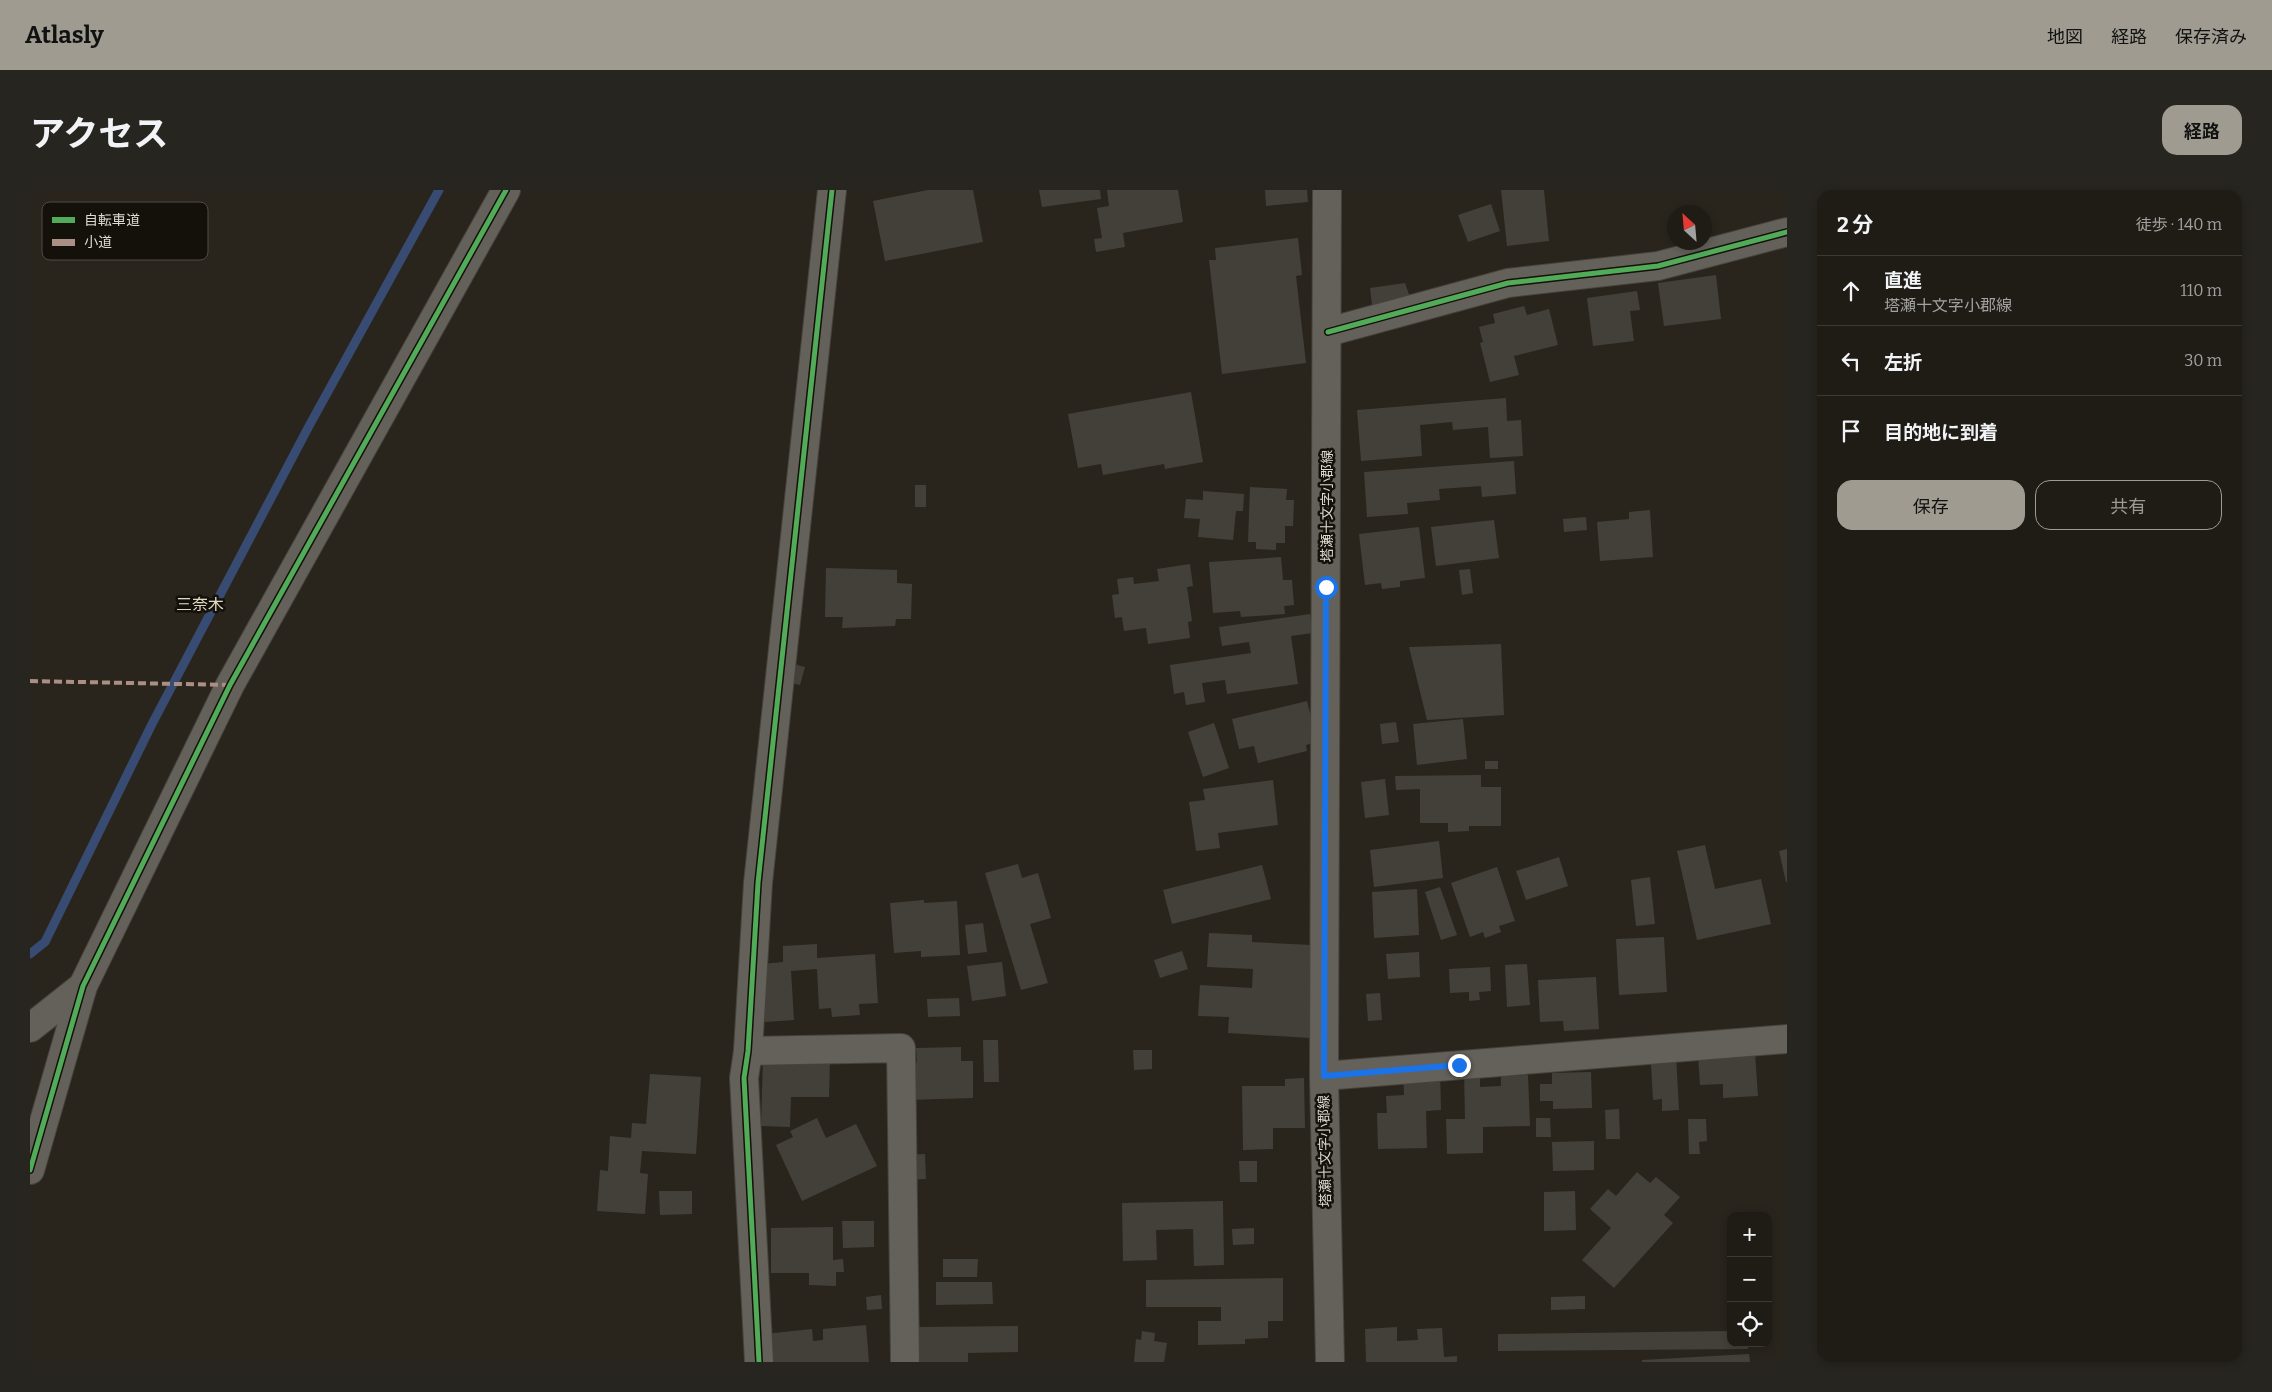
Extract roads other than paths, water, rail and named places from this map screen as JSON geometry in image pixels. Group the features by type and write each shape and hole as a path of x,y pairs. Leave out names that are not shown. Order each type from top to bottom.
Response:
{"street":[{"path":"30,1170 83,986 230,685 506,190"},
{"path":"759,1362 744,1078 748,1050 758,883 832,190"},
{"name":"塔瀬十文字小郡線","path":"1327,190 1324,1076 1330,1362"},
{"path":"1328,332 1508,284 1658,266 1787,232"},
{"path":"30,1028 83,986"},
{"path":"1324,1076 1787,1039"},
{"path":"748,1050 901,1048 905,1362"}],"waterway":[{"path":"30,954 45,942 152,724 309,426 439,190"}],"district":[{"name":"三奈木","path":"200,604"}]}
